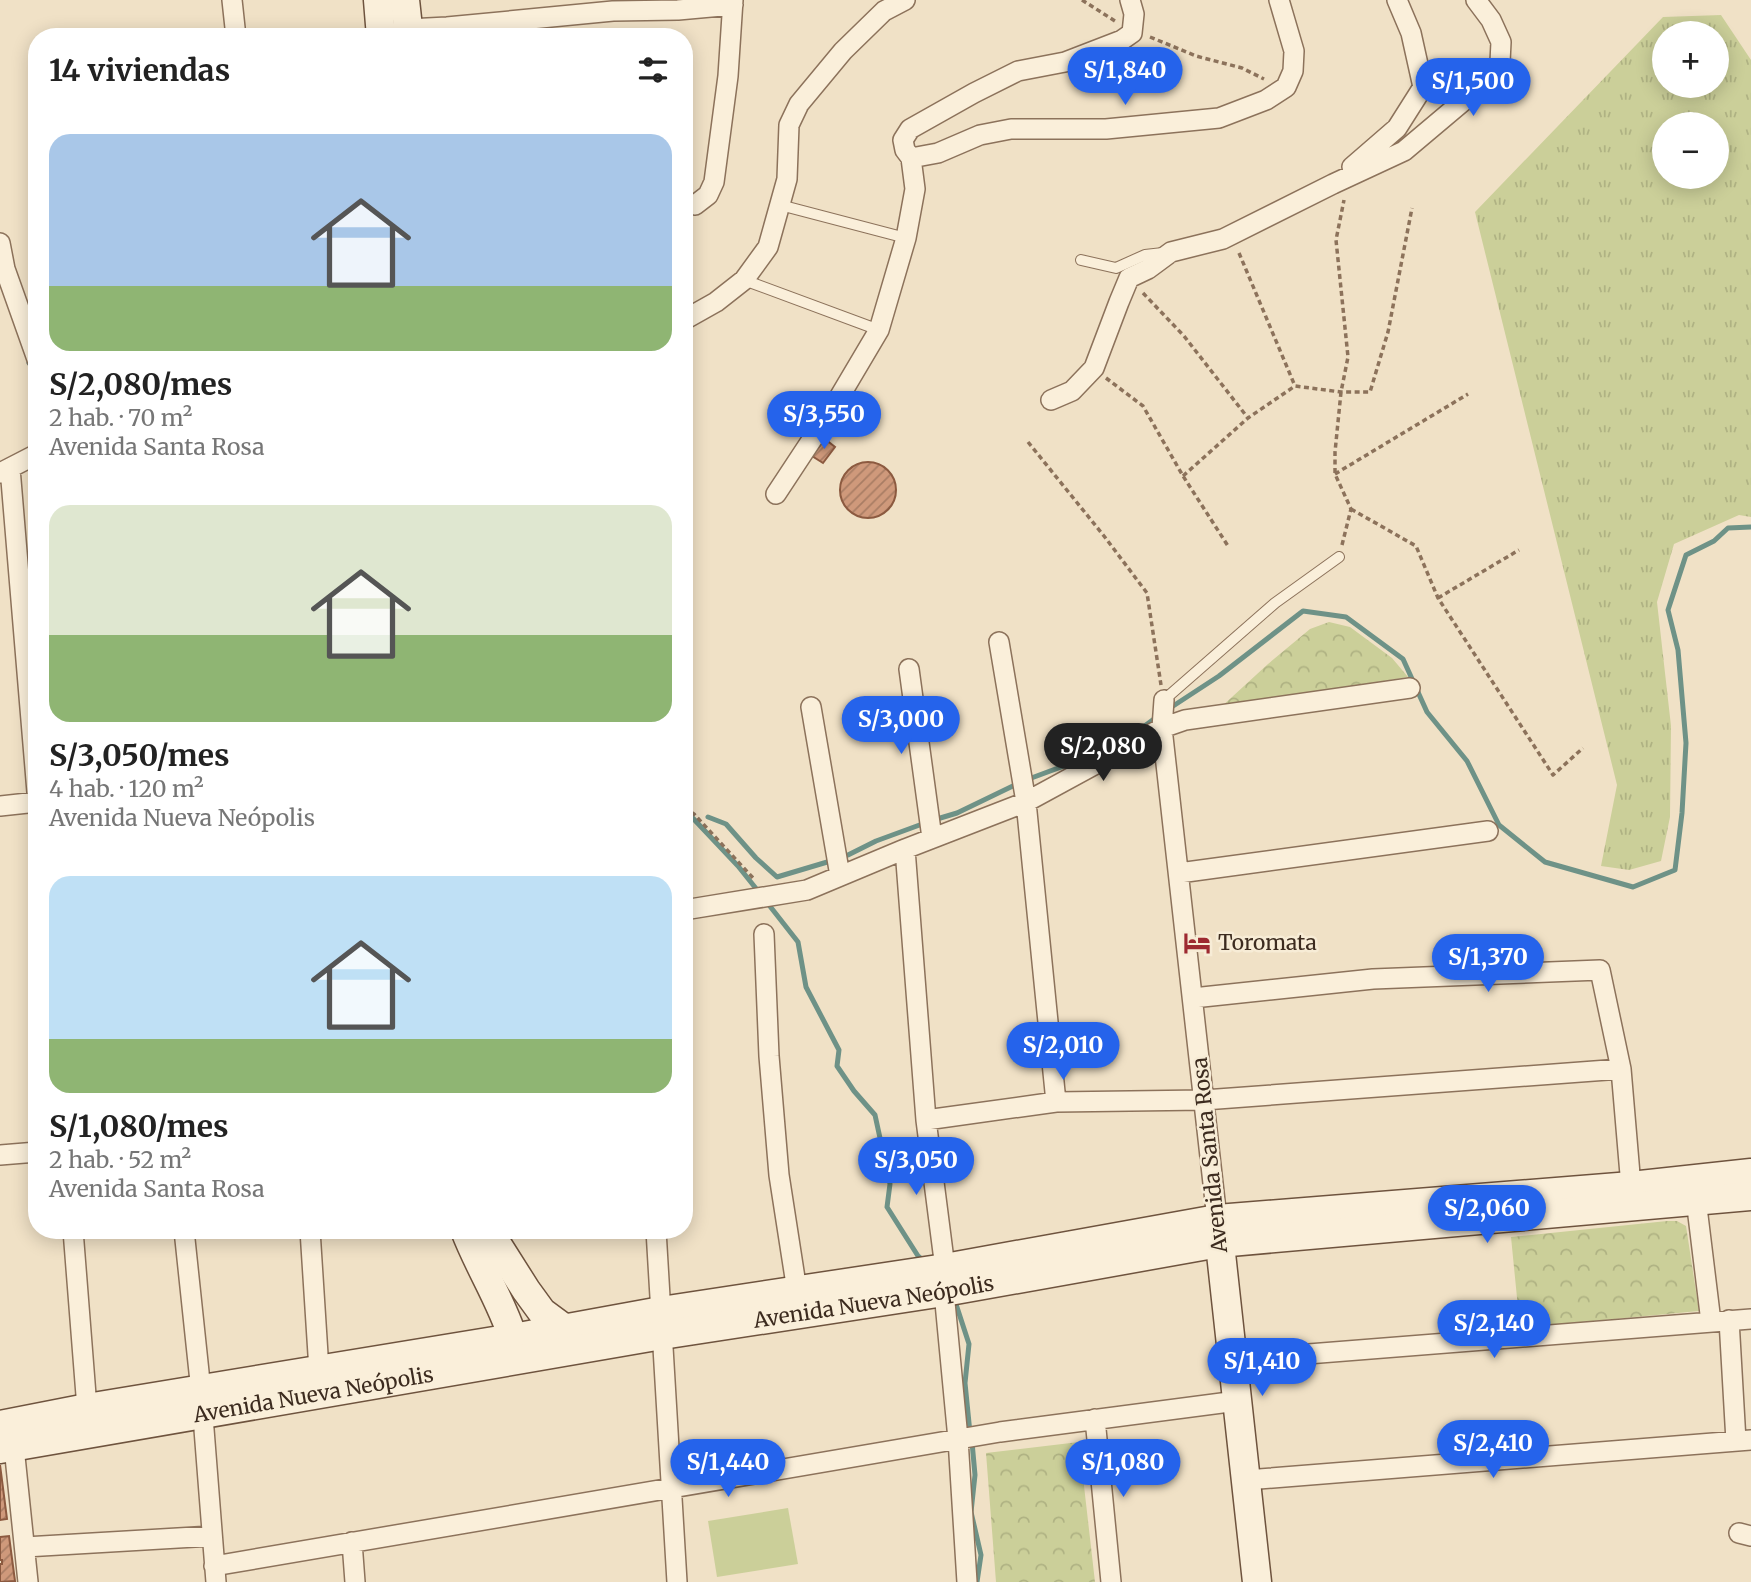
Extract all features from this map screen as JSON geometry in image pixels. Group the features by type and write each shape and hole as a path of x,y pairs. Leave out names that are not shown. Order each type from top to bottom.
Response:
{"street":[{"path":"232,0 235,28"},
{"path":"378,0 380,28"},
{"path":"405,0 408,28"},
{"path":"693,315 716,302 744,280 768,247 787,179 789,125 799,104 843,51 884,11 905,0"},
{"path":"776,494 834,406 879,330 906,237 915,189 911,158 905,150 903,140 910,130 1018,71 1065,62 1122,40 1132,33 1134,14 1130,0"},
{"path":"911,158 938,153 980,135 1011,129 1106,129 1219,118 1266,100 1286,87 1293,71 1294,51 1279,0"},
{"path":"1340,180 1397,128 1423,87 1410,33 1397,0"},
{"path":"1051,400 1072,391 1094,368 1129,278 1171,252 1223,239 1404,151 1480,87 1500,62 1501,42 1491,20 1476,0"},
{"path":"441,28 613,11 678,10 733,2 714,182 708,195 693,205"},
{"path":"0,243 5,269 28,334"},
{"path":"28,458 5,470 28,701"},
{"path":"999,642 1026,802 1056,1102"},
{"path":"909,669 932,838"},
{"path":"693,909 807,890 1026,802 1162,728 1185,720 1410,688"},
{"name":"Avenida Santa Rosa","path":"1164,700 1162,728 1257,1582"},
{"path":"811,707 840,876"},
{"path":"0,806 28,803"},
{"path":"1178,873 1488,831"},
{"path":"905,849 926,1120 945,1280 967,1582"},
{"path":"764,934 769,1056 779,1175 797,1290"},
{"path":"1193,998 1373,979 1601,970 1621,1069 1632,1196"},
{"path":"926,1120 1056,1102 1204,1100 1621,1069"},
{"path":"0,1155 28,1153"},
{"name":"Avenida Nueva Neópolis","path":"5,1440 201,1402 661,1323 945,1280 1218,1231 1740,1186"},
{"path":"1246,1480 1744,1440 1695,1190"},
{"path":"74,1239 87,1408"},
{"path":"185,1239 215,1574 352,1542 958,1439 1237,1401"},
{"path":"311,1239 319,1370"},
{"path":"468,1239 513,1338"},
{"path":"494,1239 542,1312 565,1329"},
{"path":"656,1239 677,1582"},
{"name":"Avenida Nueva Neópolis","path":"5,1440 87,1408 201,1402 319,1370 565,1329 661,1323 797,1290 945,1280"},
{"path":"1233,1360 1751,1319"},
{"path":"1096,1419 1111,1582"},
{"path":"5,1440 25,1547 28,1582"},
{"path":"25,1547 212,1536"},
{"path":"352,1542 355,1582"}],"lane":[{"path":"780,205 906,237"},
{"path":"1081,260 1116,268 1145,255 1171,252"},
{"path":"744,280 879,330"},
{"path":"1164,700 1275,603 1339,557"}],"path":[{"path":"1082,0 1132,33 1152,37 1196,56 1242,68 1286,87"},
{"path":"1340,180 1336,240 1348,357 1341,392 1335,474 1351,509 1416,546 1438,598 1553,775 1583,748"},
{"path":"1183,476 1248,418 1295,386 1341,392 1370,392 1388,332 1412,208"},
{"path":"1231,234 1295,386"},
{"path":"1129,278 1184,336 1248,418"},
{"path":"1094,368 1143,407 1228,546"},
{"path":"1335,474 1468,394"},
{"path":"1028,442 1147,593 1164,700"},
{"path":"1339,557 1351,509"},
{"path":"1438,598 1519,550"},
{"path":"693,813 770,896"}],"green space":[{"path":"1721,15 1725,21 1659,21 1663,17"},
{"path":"1729,27 1751,60 1751,517 1739,515 1674,544 1657,602 1671,726 1670,817 1661,861 1629,870 1601,866 1617,785 1475,212 1652,28 1652,98 1729,98"},
{"path":"1329,622 1350,627 1392,658 1408,677 1220,708 1310,629"},
{"path":"1677,1221 1686,1226 1699,1311 1520,1328 1511,1237"},
{"path":"1079,1442 1095,1582 996,1582 986,1453"},
{"path":"788,1508 798,1564 717,1577 708,1521"}],"building":[{"path":"825,439 835,447 823,463 812,456"},
{"path":"862,462 874,462 888,470 896,484 894,501 888,510 874,518 862,518 845,506 840,496 840,484 852,467"},
{"path":"0,1465 7,1519 0,1520"},
{"path":"9,1536 15,1581 0,1582 0,1537"}],"waterway":[{"path":"1167,710 1219,676 1303,611 1346,617 1403,659 1427,712 1467,761 1499,825 1545,862 1633,887 1675,870 1686,743 1678,650 1668,610 1686,555 1714,541 1728,528 1751,527"},
{"path":"1138,731 1158,716"},
{"path":"1026,780 1096,754"},
{"path":"937,819 957,813 1017,784"},
{"path":"708,817 726,824 777,877 834,860"},
{"path":"693,818 758,891"},
{"path":"848,855 876,841 925,823"},
{"path":"769,905 798,942 806,987 839,1050 837,1066 875,1115 890,1184 887,1207 918,1256 925,1262"},
{"path":"954,1298 969,1344 965,1383 970,1433"},
{"path":"972,1442 975,1475 971,1512 981,1555 977,1582"}],"place":[{"name":"Toromata","path":"1197,943"}]}
